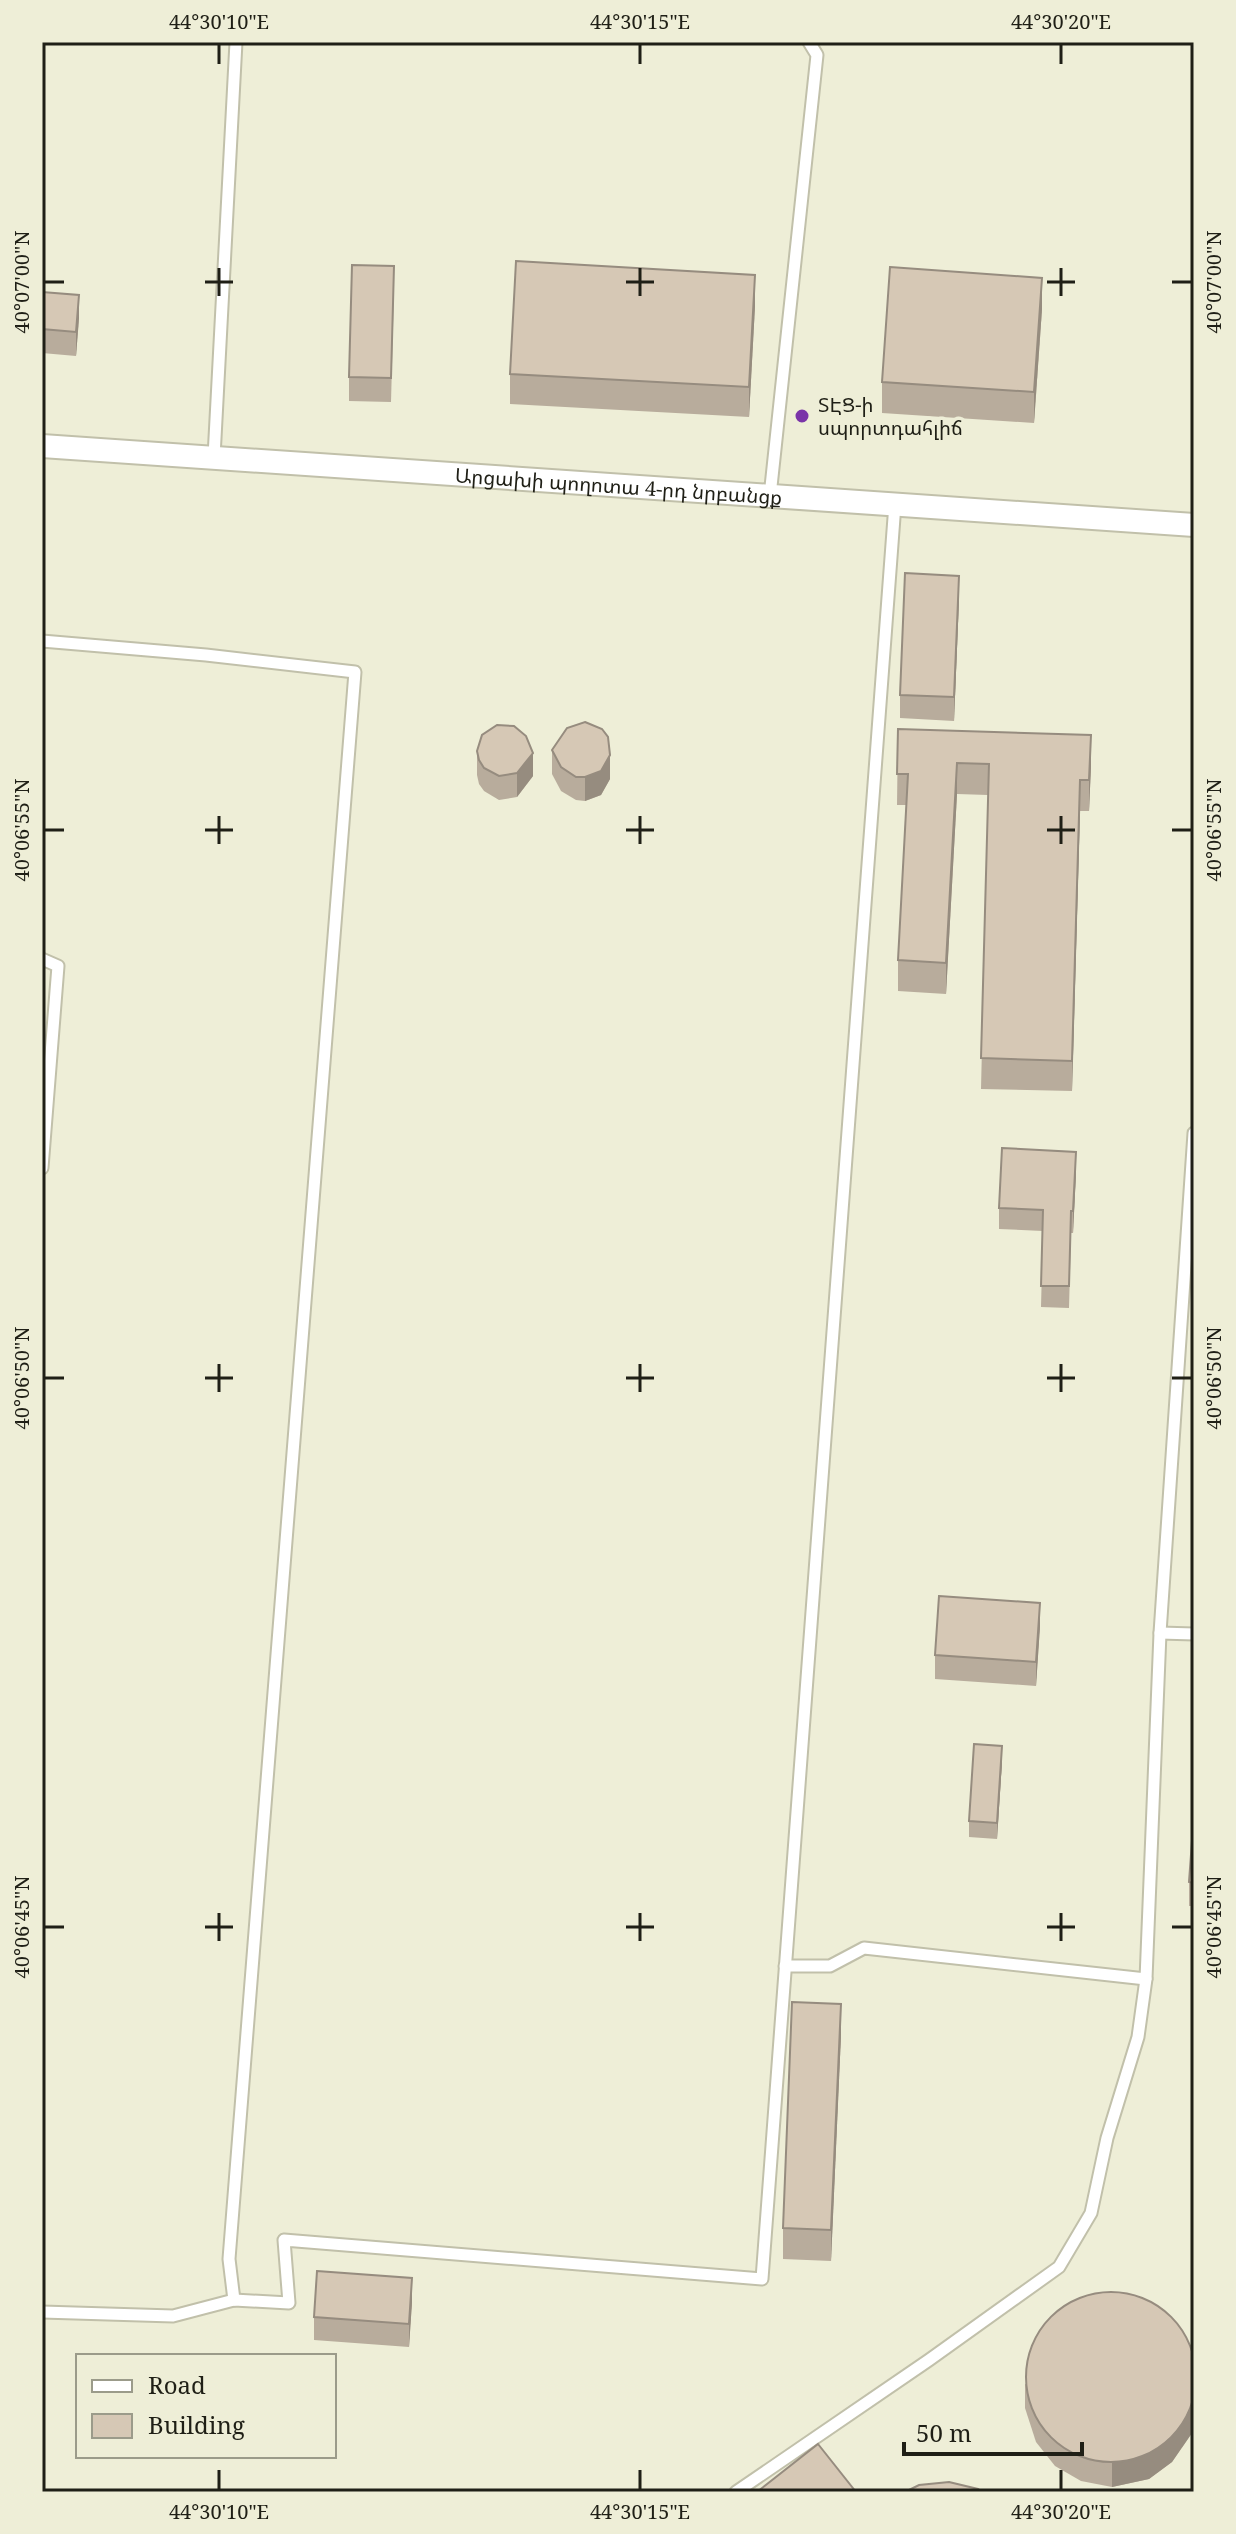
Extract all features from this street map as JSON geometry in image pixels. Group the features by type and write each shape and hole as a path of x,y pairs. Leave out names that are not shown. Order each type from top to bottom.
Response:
{"street":[{"name":"Արցախի պողոտա 4-րդ նրբանցք","path":"42,446 1194,525"}],"lane":[{"path":"214,457 236,42"},
{"path":"770,496 817,55 809,42"},
{"path":"42,2312 173,2316 234,2300 289,2303 284,2240 762,2279 895,504"},
{"path":"42,641 355,672 229,2259 234,2300"},
{"path":"42,959 58,966 42,1168"},
{"path":"736,2492 1059,2267 1091,2213 1107,2138 1138,2037 1146,1979 1160,1633 1194,1133"},
{"path":"1160,1633 1194,1634"},
{"path":"785,1966 830,1966 864,1948 1146,1979"}],"building":[{"path":"516,261 755,275 749,387 510,374"},
{"path":"352,265 394,266 391,378 349,377"},
{"path":"890,267 1042,278 1034,392 882,382"},
{"path":"42,292 79,295 76,332 42,329"},
{"path":"905,573 959,576 954,697 900,695"},
{"path":"585,722 602,729 608,737 610,755 601,771 576,777 561,767 552,750 567,728"},
{"path":"497,725 514,726 526,736 533,753 517,773 499,776 484,768 479,760 477,751 482,735"},
{"path":"898,729 1091,735 1089,780 1080,780 1072,1061 981,1058 989,764 957,763 946,963 898,960 908,774 897,774"},
{"path":"1002,1148 1076,1152 1069,1286 1041,1286 1043,1210 999,1208"},
{"path":"939,1596 1040,1603 1036,1662 935,1655"},
{"path":"974,1744 1002,1746 997,1823 969,1821"},
{"path":"1194,1813 1194,1883 1189,1882"},
{"path":"792,2002 841,2004 831,2230 783,2228"},
{"path":"317,2271 412,2278 409,2324 314,2317"},
{"path":"1111,2292 1144,2298 1171,2317 1190,2344 1196,2377 1190,2410 1171,2437 1144,2456 1111,2462 1078,2456 1051,2437 1032,2410 1026,2377 1032,2344 1051,2317 1078,2298"},
{"path":"818,2444 856,2492 757,2492"},
{"path":"949,2482 982,2492 905,2492 919,2485"}],"place":[{"name":"ՏԷՑ-ի սպորտդահլիճ","path":"802,416"}]}
